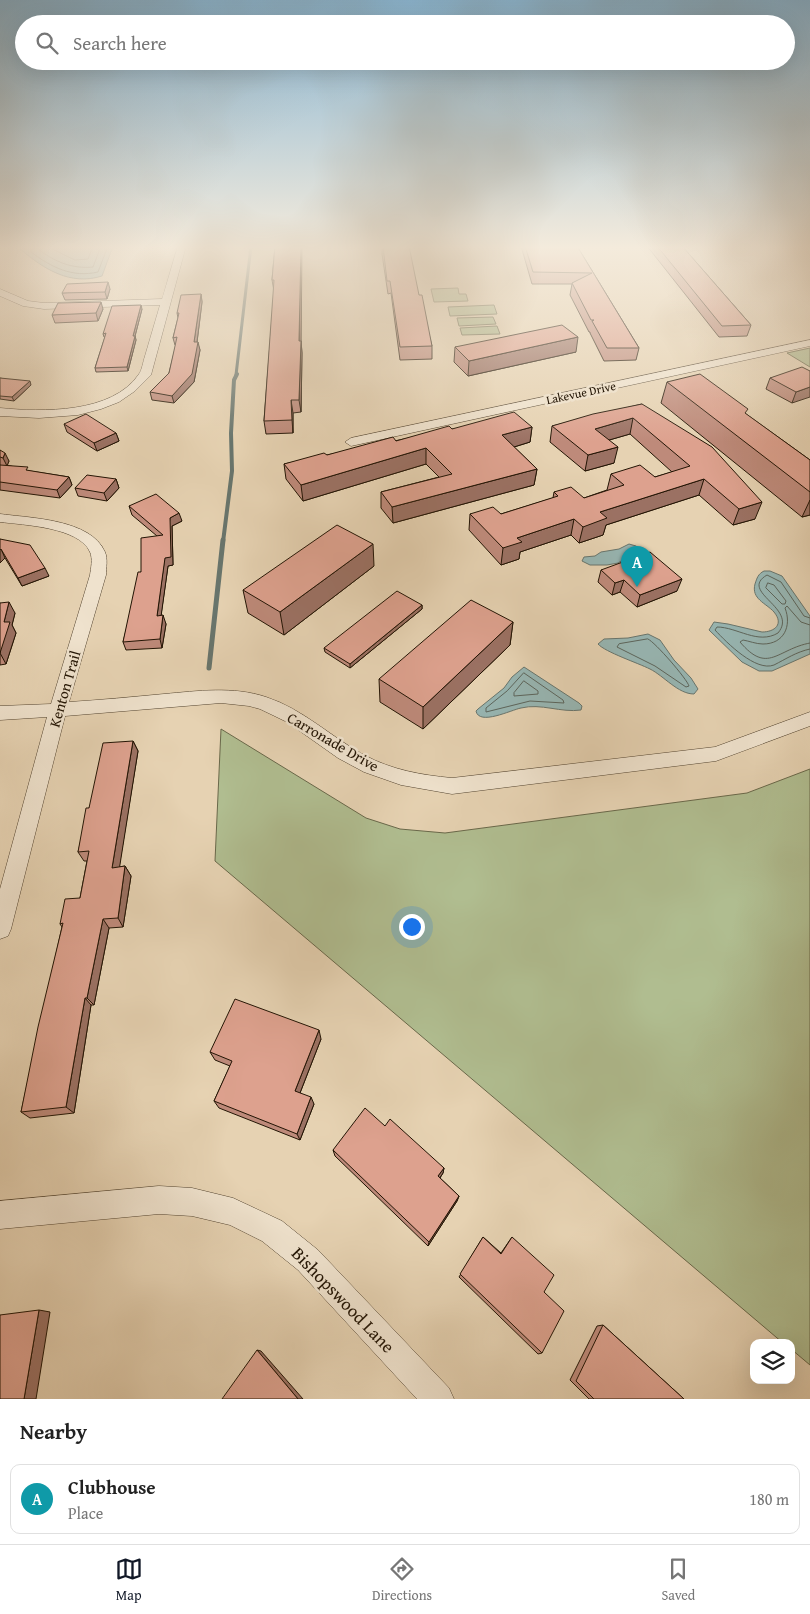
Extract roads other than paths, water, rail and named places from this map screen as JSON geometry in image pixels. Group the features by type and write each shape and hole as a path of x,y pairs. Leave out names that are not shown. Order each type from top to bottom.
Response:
{"street":[{"path":"0,412 40,415 89,410 116,399 134,388 145,375 163,311"},
{"name":"Lakevue Drive","path":"351,442 810,343"},
{"name":"Kenton Trail","path":"0,518 70,530 93,546 99,557 98,575 58,710 0,929"},
{"name":"Carronade Drive","path":"0,712 58,710 220,696 242,698 266,704 285,714 370,767 409,781 452,786 716,754 810,719"},
{"name":"Bishopswood Lane","path":"0,1215 159,1200 192,1202 233,1212 272,1231 308,1260 438,1399"}],"water":[{"path":"629,544 641,550 640,554 629,556 618,563 607,565 590,565 582,561 584,557 595,556 601,552 619,549"},
{"path":"764,571 770,571 782,576 810,616 810,654 772,671 759,671 742,662 709,630 714,622 762,632 771,631 777,626 777,616 757,597 754,589 756,580"},
{"path":"648,634 660,640 674,660 691,678 698,689 694,694 682,691 650,669 614,654 598,644 604,639 628,638"},
{"path":"524,667 579,703 582,706 581,710 528,707 496,716 483,717 478,715 476,711 504,688 512,677"}],"waterway":[{"path":"236,375 243,311"},
{"path":"223,542 232,471 231,433 234,380 237,374"},
{"path":"209,668 223,540"}],"place":[{"name":"Clubhouse","path":"637,587"}]}
